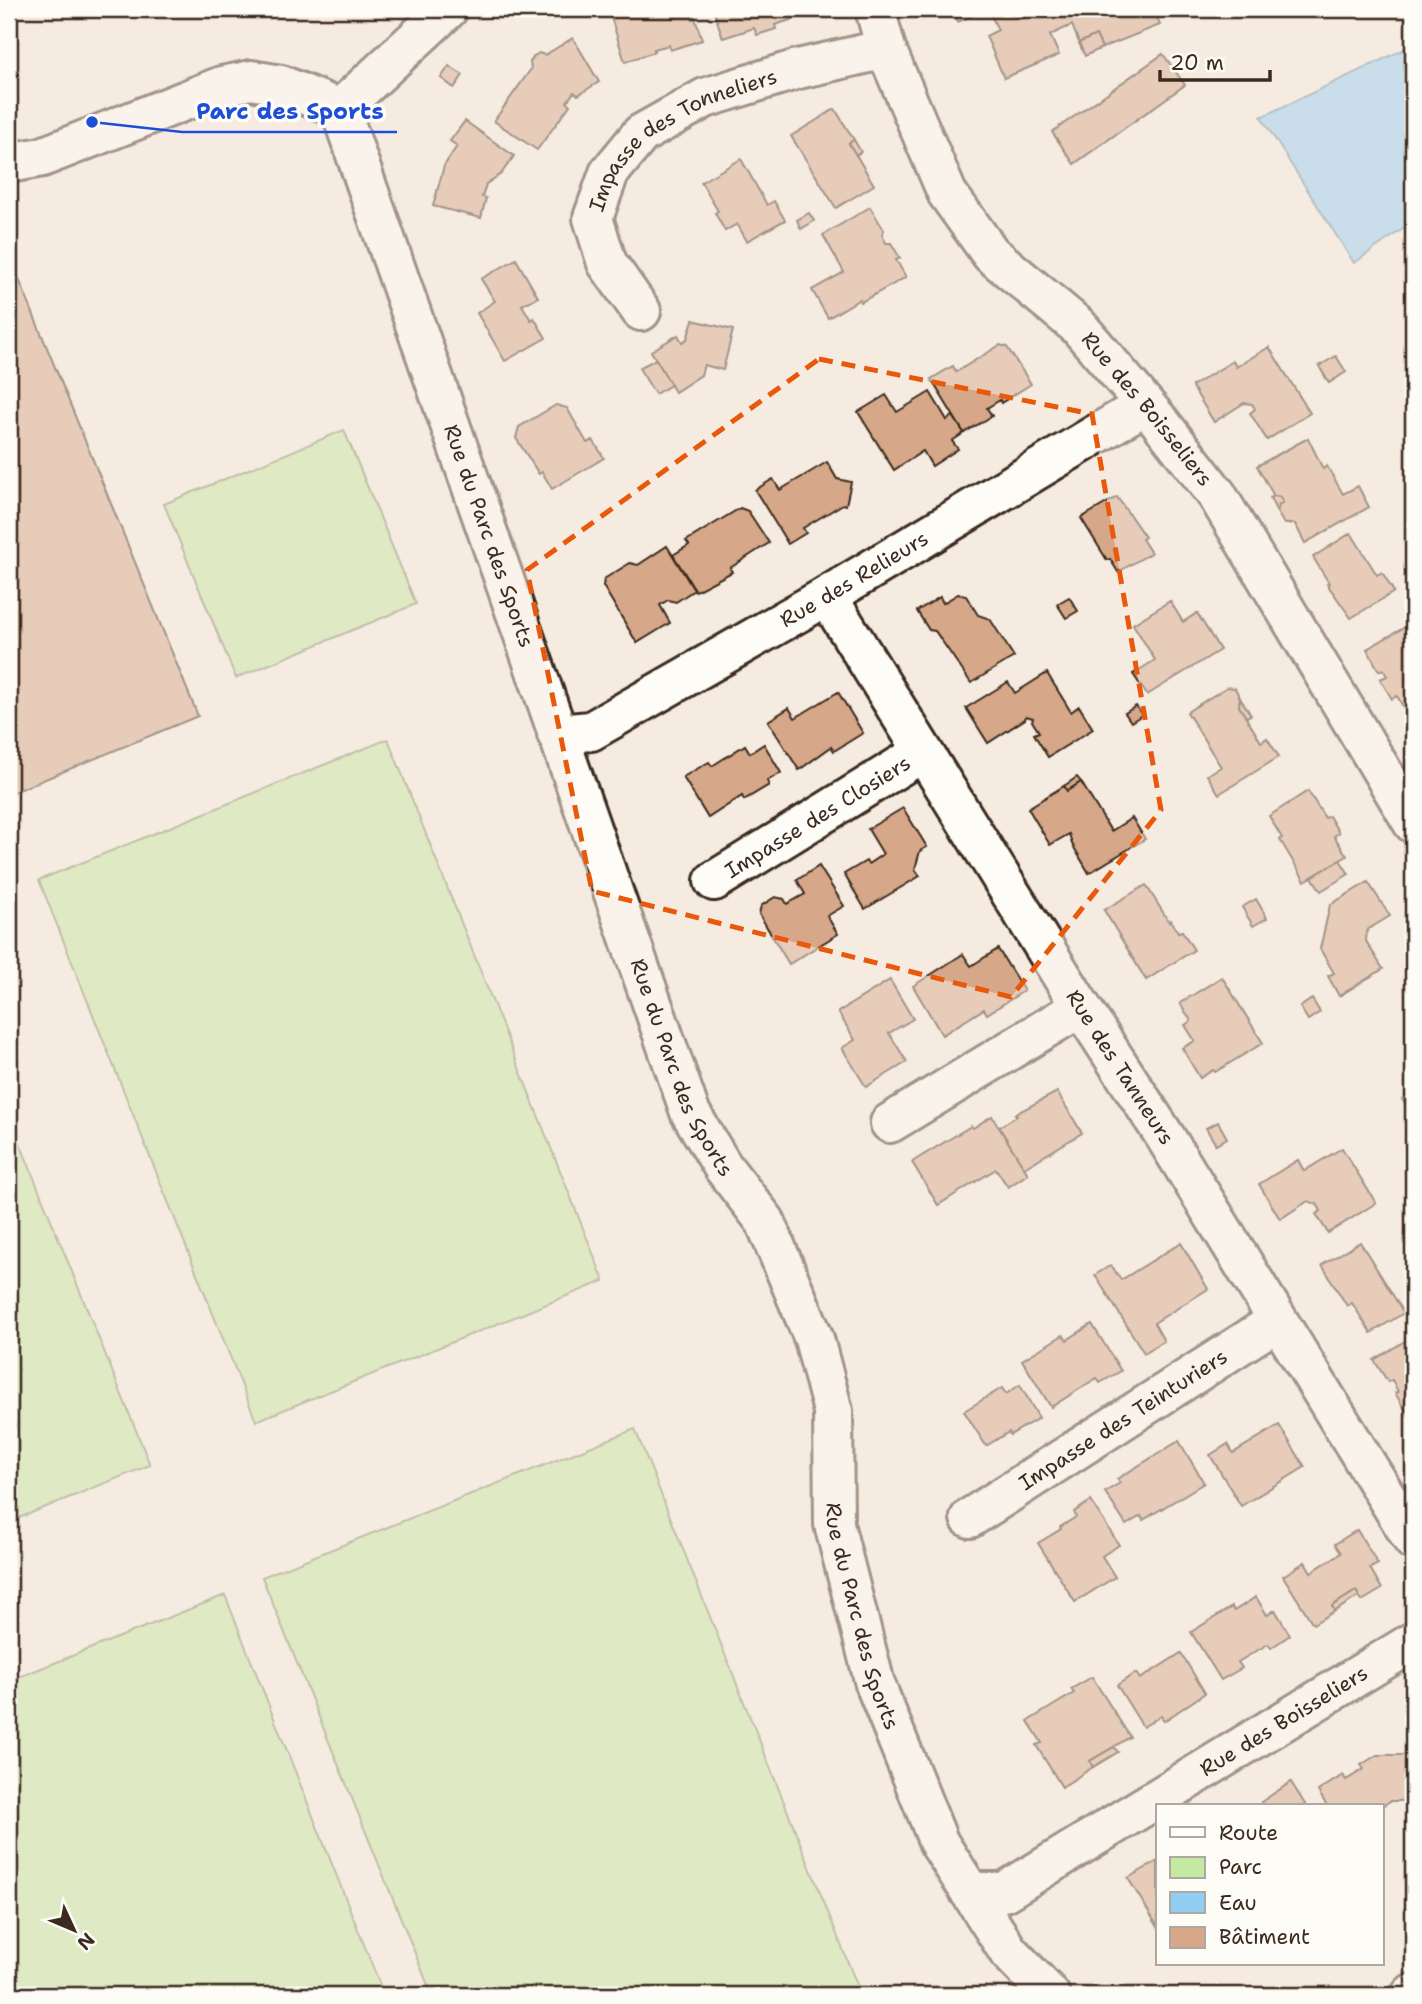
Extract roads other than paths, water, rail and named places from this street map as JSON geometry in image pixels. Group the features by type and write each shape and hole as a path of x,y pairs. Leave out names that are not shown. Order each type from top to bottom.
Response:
{"street":[{"path":"9,163 42,157 222,86 251,80 281,85 340,109 448,9"},
{"name":"Rue des Boisseliers","path":"874,9 886,49 947,193 991,254 1079,326 1217,495 1413,823"},
{"name":"Impasse des Tonneliers","path":"641,311 607,263 593,219 609,173 642,134 705,97 799,69 886,49"},
{"name":"Rue du Parc des Sports","path":"340,109 690,1112 723,1167 765,1222 814,1339 833,1411 834,1524 874,1684 939,1843 1008,1951 1050,1995"},
{"name":"Rue des Relieurs","path":"557,734 591,731 827,596 1145,405"},
{"name":"Rue des Tanneurs","path":"827,596 1081,1007 1166,1138 1413,1540"},
{"name":"Impasse des Closiers","path":"714,881 923,752"},
{"path":"890,1123 1081,1007"},
{"name":"Impasse des Teinturiers","path":"970,1518 1277,1321"},
{"name":"Rue des Boisseliers","path":"970,1892 1004,1892 1413,1642"}],"water":[{"path":"1413,45 1413,222 1354,263 1261,117"}],"place":[{"name":"Parc des Sports","path":"92,122"}]}
